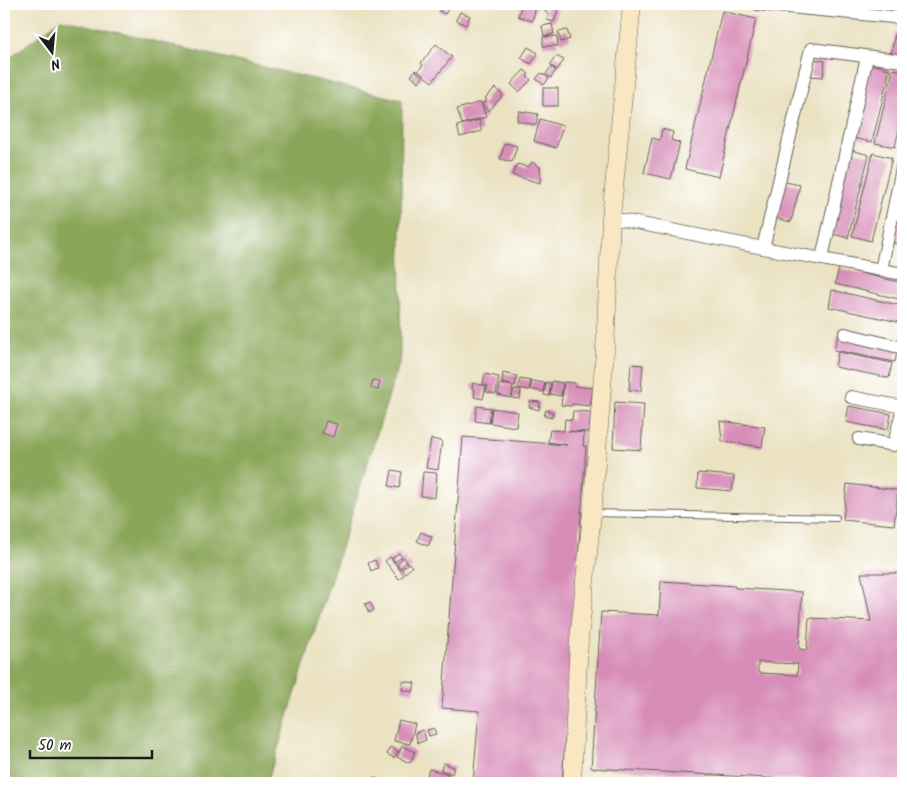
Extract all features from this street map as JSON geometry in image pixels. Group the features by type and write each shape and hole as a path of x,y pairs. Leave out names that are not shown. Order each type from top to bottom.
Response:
{"street":[{"path":"572,783 579,640 592,513 605,350 611,218 632,4"},
{"path":"758,4 903,18"},
{"path":"763,248 812,49 903,61"},
{"path":"822,258 867,56"},
{"path":"881,270 903,164"},
{"path":"611,218 903,274"},
{"path":"845,334 903,348"},
{"path":"851,397 903,406 898,449 859,439"}],"lane":[{"path":"592,513 836,518"}],"green space":[{"path":"61,19 402,100 400,360 267,783 4,783 4,62"}],"building":[{"path":"522,4 537,4 532,21 518,16"},
{"path":"442,6 448,9 445,14 439,11"},
{"path":"547,7 558,10 554,22 547,20 549,14 545,12"},
{"path":"722,11 756,19 719,177 685,169"},
{"path":"460,12 470,16 466,25 456,20"},
{"path":"552,24 554,34 544,36 542,26"},
{"path":"567,30 570,39 561,42 558,32"},
{"path":"895,34 903,36 903,57 891,55"},
{"path":"557,36 558,46 543,46 543,37"},
{"path":"436,44 452,57 432,82 418,71 423,65 421,63"},
{"path":"528,47 538,53 531,64 521,58"},
{"path":"556,56 564,60 557,70 550,65"},
{"path":"813,59 825,61 823,77 810,76"},
{"path":"871,64 890,69 872,142 853,138"},
{"path":"551,67 556,70 551,78 546,74"},
{"path":"893,69 903,71 903,112 895,147 875,143"},
{"path":"415,70 423,77 419,82 411,76"},
{"path":"524,70 529,74 527,76 531,80 519,92 511,84"},
{"path":"541,73 549,78 544,85 536,79"},
{"path":"495,88 503,95 489,111 482,105 487,100 485,98"},
{"path":"543,88 558,88 558,106 543,106"},
{"path":"481,102 486,117 462,124 457,109"},
{"path":"519,111 538,114 536,125 517,121"},
{"path":"540,119 563,126 556,148 534,141"},
{"path":"479,120 482,131 460,137 457,126"},
{"path":"662,129 673,132 671,140 680,143 671,179 644,173 652,138 660,140"},
{"path":"505,143 517,146 512,162 500,159"},
{"path":"851,150 869,155 848,238 829,233"},
{"path":"873,153 892,158 871,241 852,236"},
{"path":"532,162 540,167 540,183 512,175 517,164 528,167"},
{"path":"781,181 800,185 791,222 772,217"},
{"path":"903,186 903,245 889,242"},
{"path":"839,268 903,283 903,300 835,284"},
{"path":"832,290 903,306 903,323 829,307"},
{"path":"838,335 898,347 895,362 834,350"},
{"path":"838,352 892,363 889,378 835,367"},
{"path":"631,364 643,365 641,391 629,390"},
{"path":"503,373 517,376 515,386 502,383"},
{"path":"485,374 499,377 496,394 486,392 488,385 483,385"},
{"path":"520,379 531,381 529,390 518,388"},
{"path":"373,380 380,381 378,390 371,388"},
{"path":"532,381 545,383 543,392 530,389"},
{"path":"552,381 563,383 561,396 550,394"},
{"path":"546,382 551,383 549,396 544,395"},
{"path":"564,382 575,383 574,386 593,388 590,406 561,405"},
{"path":"473,383 486,386 483,399 474,397"},
{"path":"500,384 513,386 511,398 498,395"},
{"path":"514,389 521,390 520,399 512,398"},
{"path":"530,401 540,402 539,410 529,407"},
{"path":"615,402 644,404 641,450 613,448"},
{"path":"477,406 491,408 489,423 475,421"},
{"path":"849,406 891,414 888,430 846,422"},
{"path":"492,408 518,412 516,427 490,423"},
{"path":"546,410 553,412 552,418 544,416"},
{"path":"573,411 591,412 589,432 568,431 584,433 583,446 586,446 562,783 473,783 479,711 442,708 463,437 567,445 548,442 550,430 564,431 565,419 572,420"},
{"path":"326,421 337,424 333,437 322,433"},
{"path":"720,421 765,427 762,447 722,441"},
{"path":"431,439 442,441 438,470 426,468"},
{"path":"392,470 402,472 399,488 389,486"},
{"path":"423,472 437,473 435,498 421,496"},
{"path":"698,473 734,476 732,491 697,488"},
{"path":"847,484 898,490 894,525 843,520"},
{"path":"421,532 432,537 428,546 417,541"},
{"path":"399,553 402,557 395,562 392,558"},
{"path":"390,557 404,575 399,579 385,561"},
{"path":"404,557 407,562 400,568 397,564"},
{"path":"375,560 378,568 371,571 368,563"},
{"path":"409,563 412,567 405,573 401,569"},
{"path":"861,573 903,573 903,783 855,783 591,768 601,612 659,615 661,581 802,592 799,649 807,650 809,618 871,621","holes":["758,662 798,664 797,675 758,673"]},
{"path":"370,602 374,610 369,613 365,604"},
{"path":"403,681 415,683 413,692 402,690"},
{"path":"399,720 415,724 410,744 394,741"},
{"path":"434,728 436,734 429,736 427,730"},
{"path":"423,730 426,740 418,743 415,733"},
{"path":"402,746 415,752 410,763 397,757"},
{"path":"390,747 398,751 394,758 387,754"},
{"path":"443,763 454,767 452,774 441,770"},
{"path":"429,769 448,774 446,783 425,782"},
{"path":"373,777 384,781 383,783 371,783"}]}
